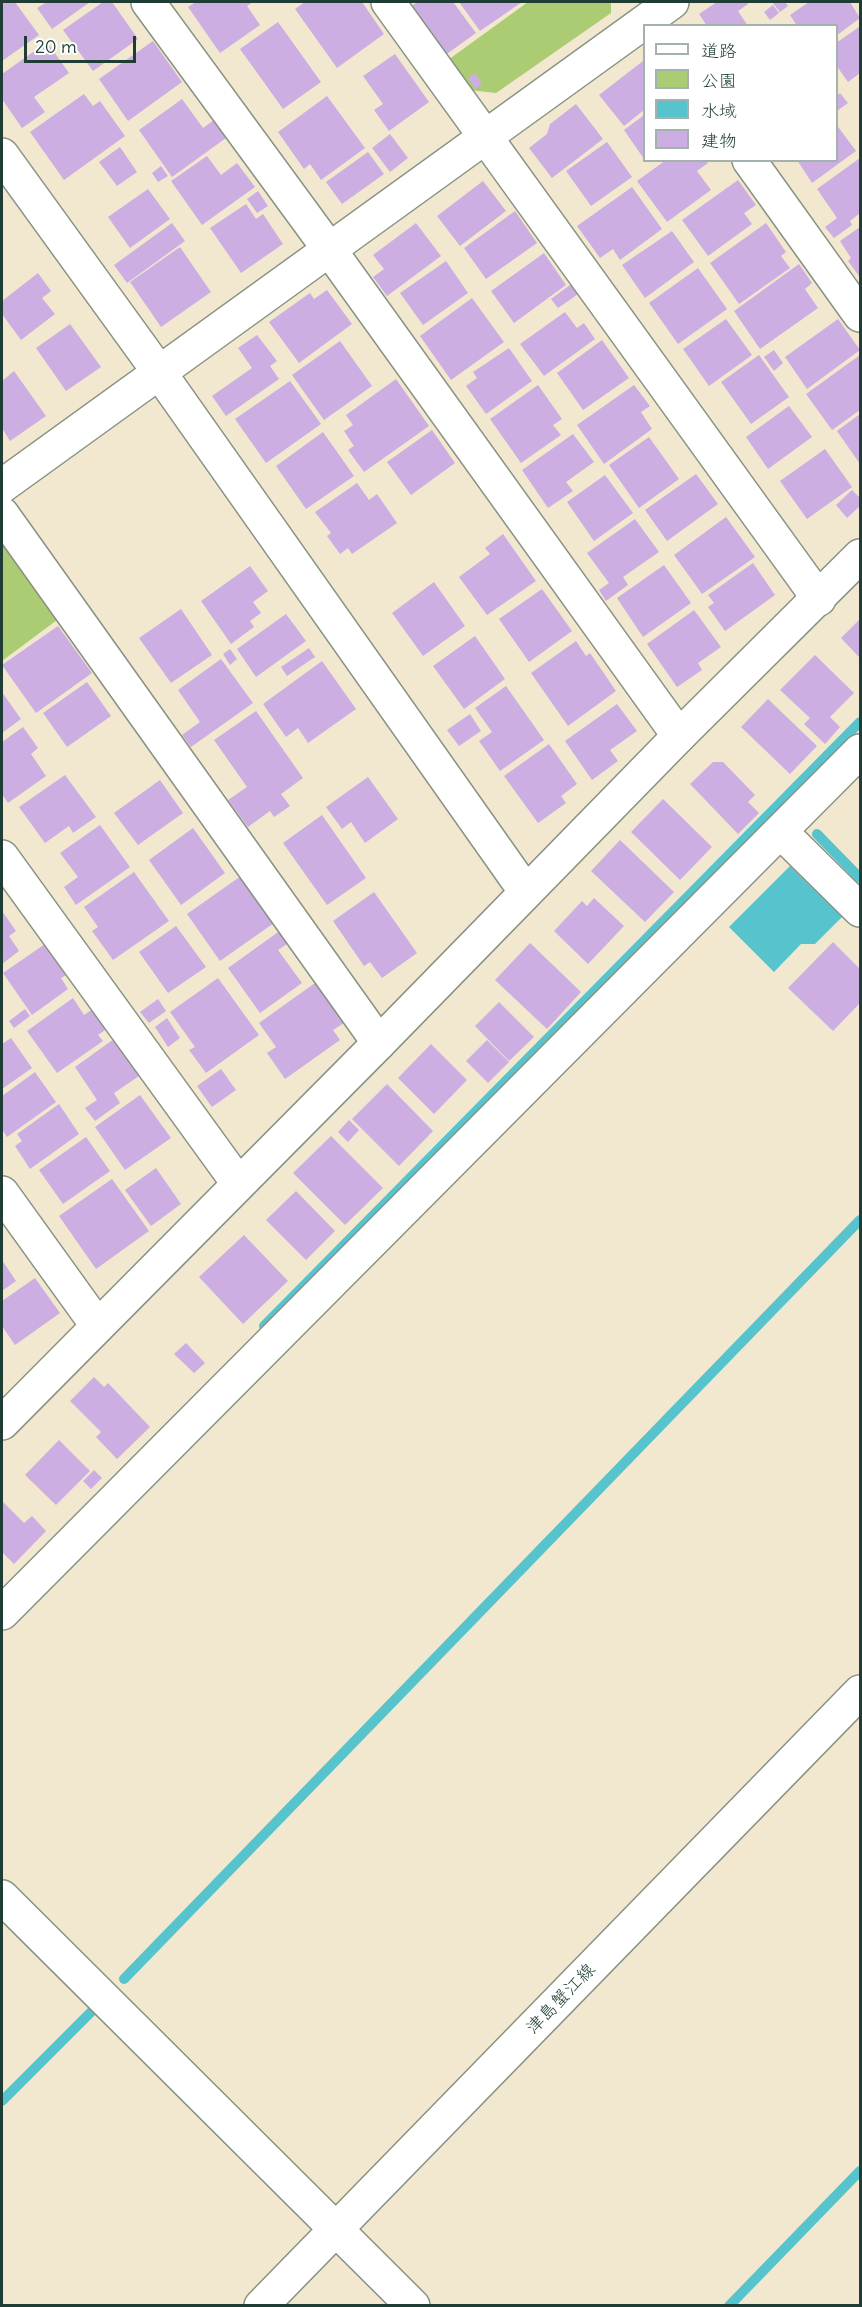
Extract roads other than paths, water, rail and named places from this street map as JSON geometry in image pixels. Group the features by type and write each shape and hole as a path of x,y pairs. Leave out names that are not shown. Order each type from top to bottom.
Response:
{"street":[{"path":"148,2 329,249 679,736"},
{"path":"388,2 819,599"},
{"path":"2,486 486,135 651,12"},
{"path":"2,156 159,372 526,892"},
{"path":"750,162 861,315"},
{"path":"2,514 379,1043"},
{"path":"2,1423 379,1043 679,736 861,556"},
{"path":"2,1613 861,751"},
{"path":"781,832 861,910"},
{"path":"2,857 238,1183"},
{"path":"2,1193 97,1325"},
{"name":"津島蟹江線","path":"261,2306 861,1692"},
{"path":"2,1897 413,2306"}],"water":[{"path":"790,866 842,917 815,944 801,944 774,972 729,927"}],"waterway":[{"path":"264,1326 860,722"},
{"path":"817,834 860,878"},
{"path":"124,1979 860,1220"},
{"path":"2,2101 91,2012"},
{"path":"729,2306 860,2171"}]}
